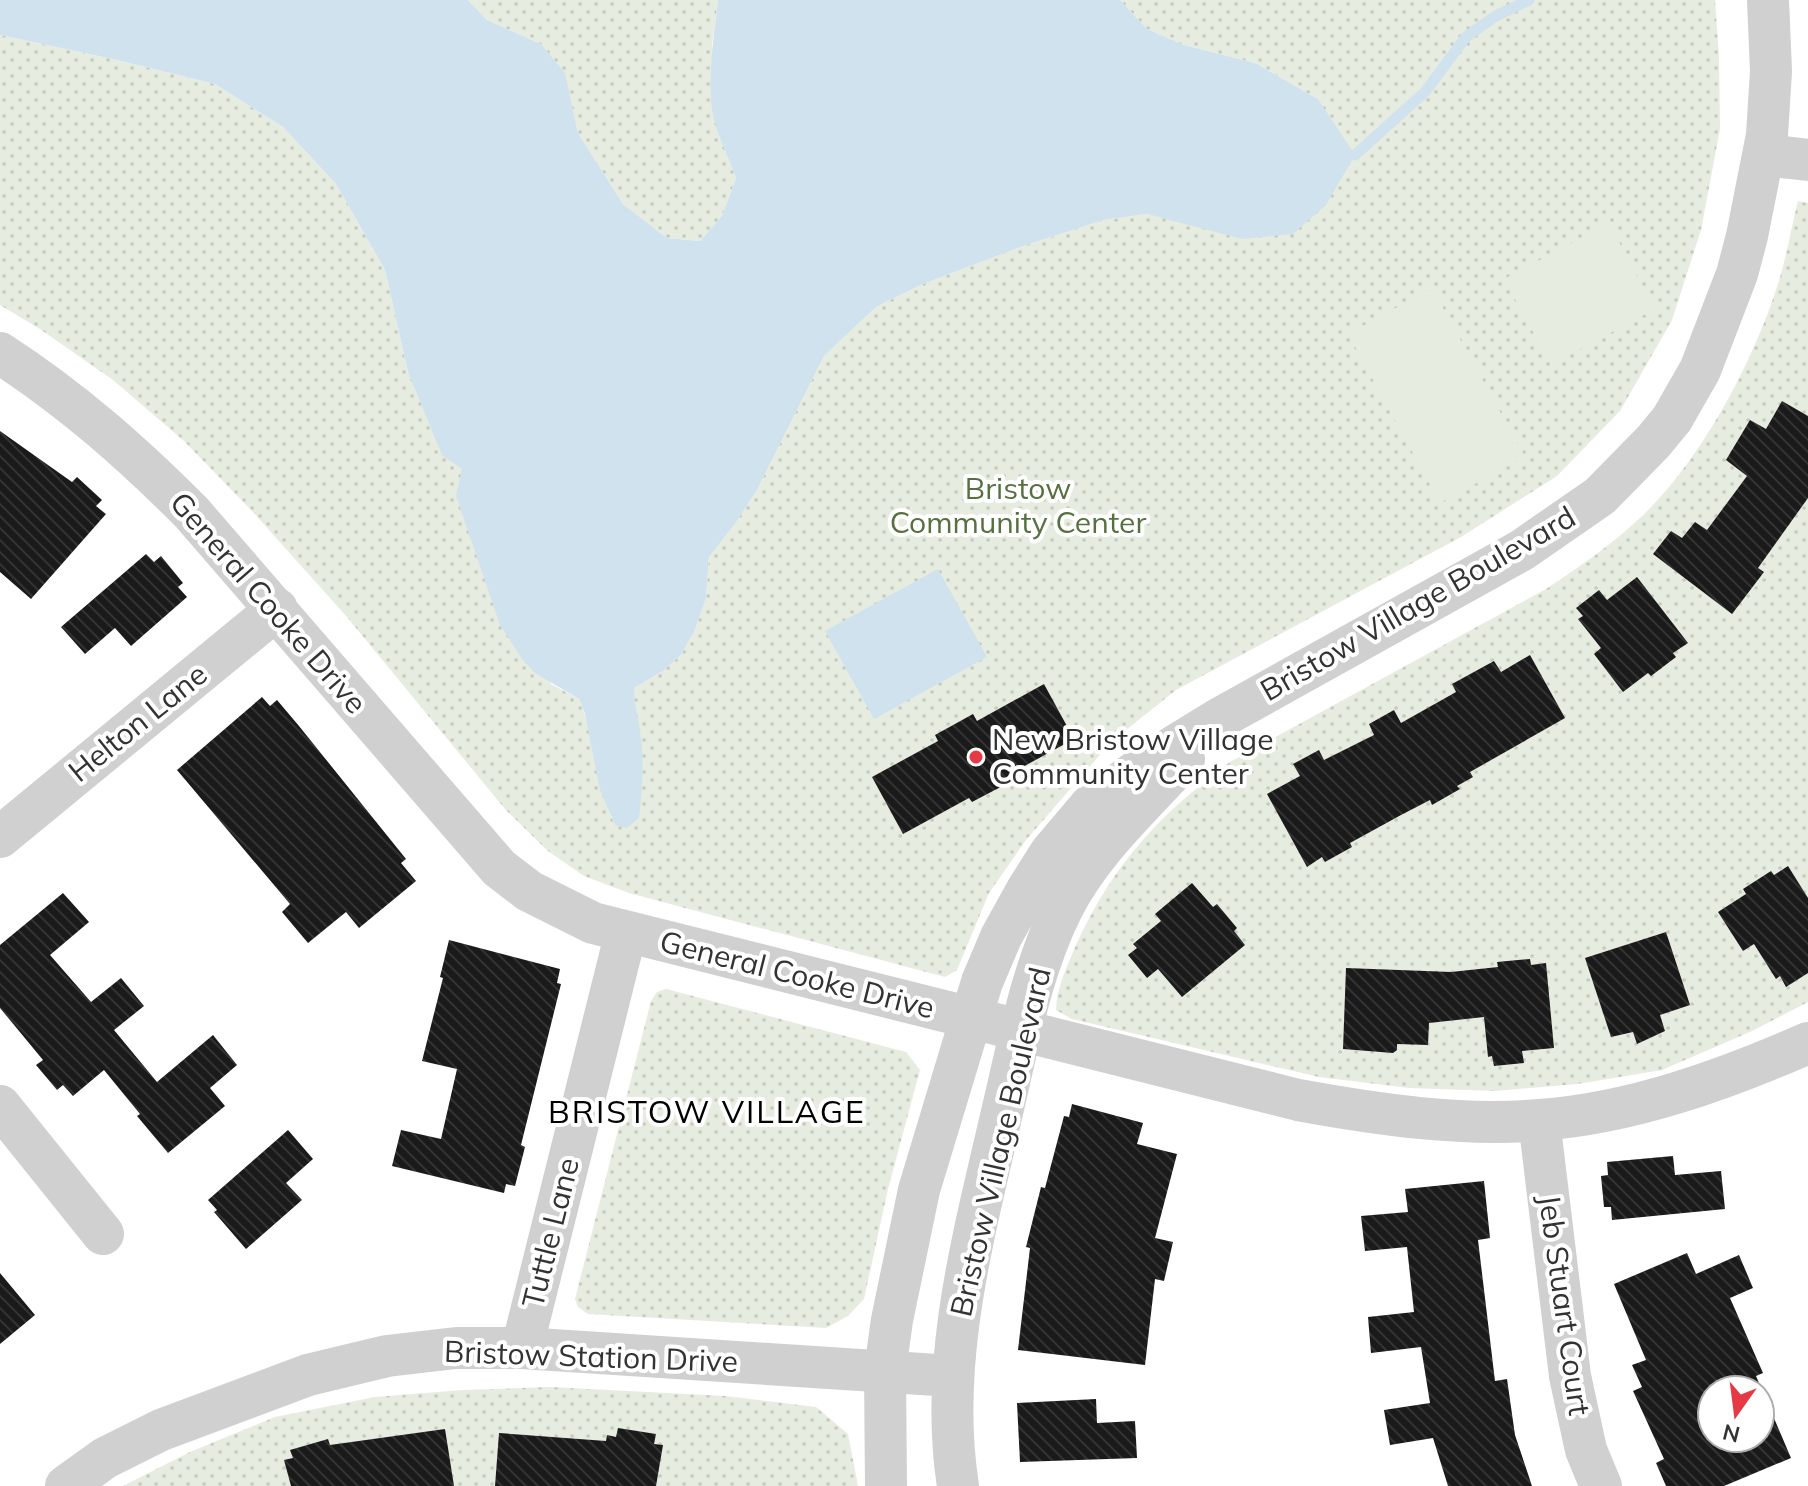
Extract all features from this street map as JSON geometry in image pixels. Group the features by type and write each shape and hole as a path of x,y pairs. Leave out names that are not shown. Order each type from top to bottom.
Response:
{"street":[{"name":"Bristow Village Boulevard","path":"886,1486 885,1370 892,1320 919,1190 970,1018 1001,937 1051,852 1090,806 1147,763 1222,717 1522,550 1600,496 1672,419 1706,357 1737,274 1765,155 1771,71 1768,0"},
{"path":"1765,155 1808,160"},
{"name":"General Cooke Drive","path":"0,353 51,386 139,460 191,512 499,868 529,891 593,923 1298,1100 1436,1120 1539,1120 1598,1112 1649,1100 1759,1064 1808,1043"},
{"name":"Helton Lane","path":"0,837 277,609"},
{"name":"Bristow Village Boulevard","path":"958,1486 952,1376 966,1280 1021,1031 1045,948 1062,909 1084,871 1123,823 1222,717"},
{"name":"Tuttle Lane","path":"522,1348 626,932"},
{"path":"0,1106 103,1234"},
{"name":"Jeb Stuart Court","path":"1539,1120 1570,1376 1586,1450 1601,1486"},
{"name":"Bristow Station Drive","path":"66,1486 105,1458 161,1430 308,1375 387,1356 456,1348 522,1348 952,1376"}],"green space":[{"path":"468,0 718,0 712,45 719,135 736,178 722,216 700,241 667,238 623,204 578,133 564,72 541,44 487,20"},
{"name":"Bristow Community Center","path":"1120,0 1715,0 1720,129 1701,230 1672,320 1620,411 1557,476 1461,537 1176,690 1111,742 1026,840 989,893 957,970 945,977 629,893 584,876 548,851 505,809 347,617 184,441 113,380 0,305 0,35 215,84 283,127 336,184 385,270 408,372 462,469 551,684 579,699 615,825 641,738 634,688 663,671 681,655 694,632 706,598 709,557 757,490 824,356 876,307 923,284 1026,245 1104,220 1147,214 1191,224 1335,127 1318,99 1255,63 1184,45 1147,29"},
{"path":"1798,201 1808,203 1808,1002 1752,1031 1662,1070 1577,1084 1495,1091 1409,1088 1319,1077 1072,1019 1056,1010 1060,985 1090,916 1122,865 1181,802 1230,762 1546,589 1617,538 1661,497 1701,444 1750,355 1778,285"},
{"path":"1609,223 1655,309 1551,365 1504,279"},
{"path":"1432,288 1525,457 1440,503 1348,334"},
{"path":"666,989 906,1052 920,1070 888,1189 864,1299 848,1316 826,1328 588,1314 578,1307 575,1299 651,1001 657,992"},
{"path":"550,1387 725,1396 816,1407 848,1434 858,1486 123,1486 190,1452 275,1417 375,1397"}],"water":[{"path":"0,0 468,0 487,20 541,44 565,73 578,133 623,204 667,238 700,241 722,216 736,178 712,111 711,63 718,0 1120,0 1147,29 1184,45 1255,63 1318,99 1355,155 1326,205 1293,234 1242,239 1147,214 1104,220 1026,245 923,284 876,307 824,356 757,490 709,557 706,598 694,632 681,655 663,671 634,688 642,749 642,779 639,818 627,828 615,825 600,790 585,714 579,699 535,673 500,625 456,496 462,469 442,455 408,372 385,270 336,184 283,127 215,84 0,35"},
{"path":"938,569 987,657 874,719 825,631"}],"building":[{"path":"1782,401 1808,416 1808,498 1758,568 1764,572 1732,614 1653,554 1671,531 1682,538 1695,522 1707,530 1747,476 1726,460 1750,420 1766,429"},
{"path":"0,431 72,482 77,477 102,500 96,506 106,514 31,599 0,572"},
{"path":"146,554 154,562 161,556 183,583 178,587 187,597 131,646 115,628 85,654 61,627"},
{"path":"1637,577 1688,643 1673,653 1676,657 1651,676 1648,673 1623,692 1594,654 1601,648 1578,619 1583,616 1576,608 1599,590 1607,600"},
{"path":"1530,655 1565,718 1470,772 1473,777 1457,786 1460,789 1432,805 1430,800 1350,843 1352,847 1325,862 1322,857 1307,867 1267,794 1300,776 1293,764 1319,750 1324,760 1374,735 1369,724 1394,710 1401,723 1456,692 1452,684 1494,661 1501,672"},
{"name":"New Bristow Village Community Center","path":"1044,684 1074,739 1008,775 1012,781 972,802 969,798 903,834 872,777 938,741 935,735 973,714 977,721"},
{"path":"262,697 270,706 277,700 299,726 406,859 401,863 416,881 359,928 346,912 308,943 282,912 290,904 177,770"},
{"path":"1788,866 1808,898 1808,973 1786,987 1780,976 1776,979 1754,944 1743,951 1718,912 1746,894 1743,889 1771,871 1774,875"},
{"path":"1192,883 1213,907 1217,904 1237,928 1234,931 1245,945 1182,997 1158,969 1147,978 1128,955 1137,948 1133,944 1161,921 1155,914"},
{"path":"63,893 89,922 50,955 91,1002 121,978 144,1006 114,1030 157,1082 213,1035 237,1065 210,1088 225,1106 168,1153 104,1070 73,1096 63,1085 57,1090 36,1065 43,1060 0,1008 0,945"},
{"path":"1666,932 1690,1005 1660,1015 1665,1031 1637,1044 1633,1032 1611,1037 1585,958"},
{"path":"449,940 560,969 557,983 561,984 521,1145 525,1147 515,1186 506,1184 504,1193 392,1166 401,1130 441,1139 457,1069 422,1061 443,978 440,977"},
{"path":"1530,959 1531,965 1546,963 1554,1048 1522,1051 1524,1063 1494,1066 1492,1056 1488,1057 1484,1017 1429,1023 1428,1045 1397,1044 1397,1050 1393,1053 1343,1049 1346,968 1451,972 1498,967 1497,962"},
{"path":"1072,1104 1143,1123 1137,1144 1177,1154 1155,1238 1173,1242 1164,1281 1155,1279 1145,1365 1018,1350 1030,1248 1026,1247 1041,1187 1045,1188 1064,1116 1069,1117"},
{"path":"288,1130 313,1159 286,1183 302,1200 246,1249 214,1212 217,1210 208,1200"},
{"path":"1673,1156 1675,1175 1721,1171 1725,1209 1612,1220 1611,1207 1604,1207 1601,1176 1608,1175 1607,1162"},
{"path":"1484,1181 1490,1238 1478,1240 1495,1381 1507,1379 1515,1435 1532,1486 1448,1486 1433,1438 1390,1445 1384,1410 1430,1403 1421,1347 1371,1353 1368,1317 1414,1312 1407,1247 1365,1251 1361,1216 1408,1212 1405,1189"},
{"path":"1687,1253 1696,1274 1739,1255 1753,1288 1730,1298 1763,1373 1696,1374 1696,1454 1776,1454 1776,1423 1791,1458 1724,1486 1666,1486 1656,1463 1664,1459 1633,1391 1642,1387 1632,1365 1646,1360 1614,1284"},
{"path":"0,1273 35,1315 0,1344"},
{"path":"1096,1399 1097,1423 1135,1421 1137,1458 1020,1462 1017,1403"},
{"path":"618,1428 656,1434 654,1444 663,1445 656,1486 495,1486 499,1433 606,1441 607,1435 616,1437"},
{"path":"445,1429 454,1486 291,1486 284,1460 293,1458 290,1450 328,1439 330,1445"}],"waterway":[{"path":"1355,155 1425,92 1465,38 1494,17 1529,0"}],"place":[{"name":"New Bristow Village Community Center","path":"976,757"}],"district":[{"name":"BRISTOW VILLAGE","path":"707,1112"}]}
